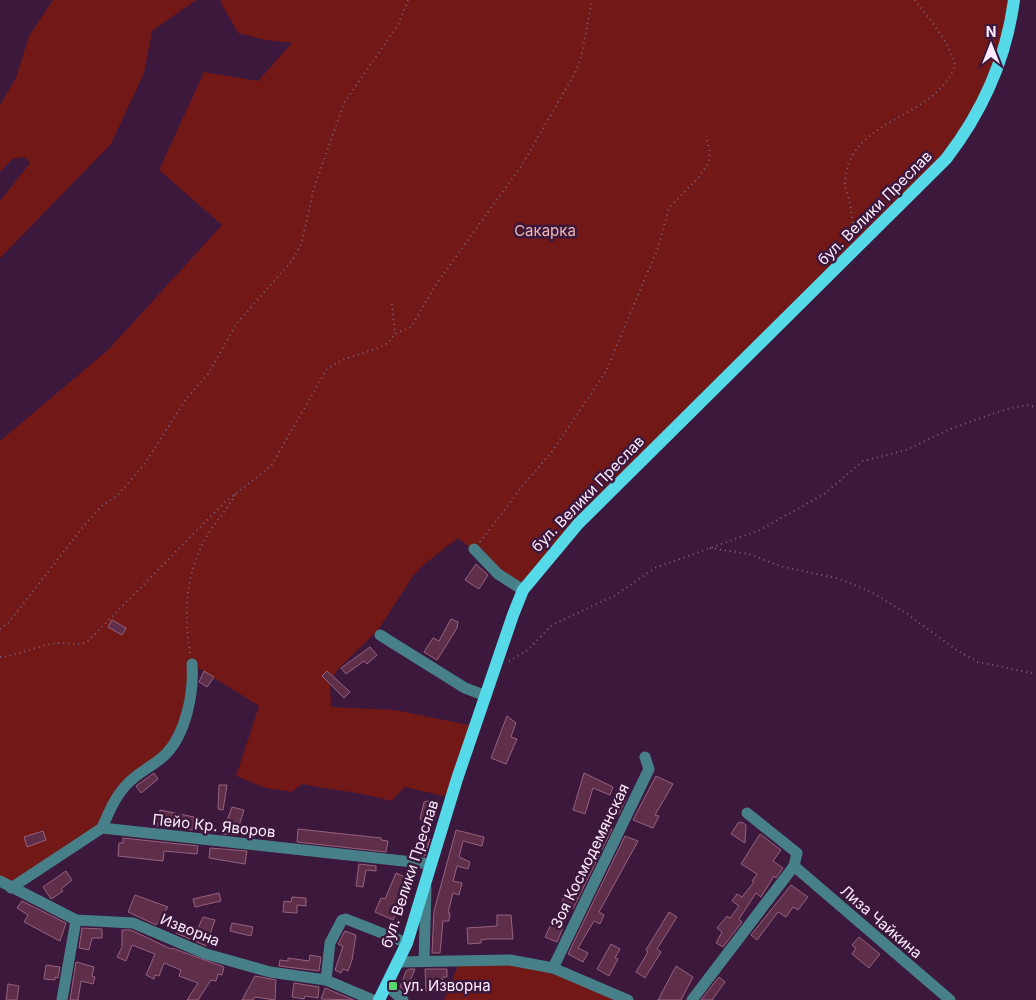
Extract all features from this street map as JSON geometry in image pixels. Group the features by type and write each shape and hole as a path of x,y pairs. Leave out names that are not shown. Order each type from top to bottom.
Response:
{"main road":[{"name":"бул. Велики Преслав","path":"379,1000 407,943 502,640 523,590 578,524 946,159 966,133 984,102 999,67 1010,33 1014,0"}],"street":[{"path":"474,549 498,574 523,590"},
{"path":"380,635 465,688 486,696"},
{"path":"11,888 102,828 122,790 134,778 166,754 177,738 186,714 193,675 192,664"},
{"name":"Зоя Космодемянская","path":"553,968 649,769 645,757"},
{"path":"692,1000 794,866 797,853 747,813"},
{"name":"Пейо Кр. Яворов","path":"102,828 431,864"},
{"name":"Лиза Чайкина","path":"794,866 950,1000"},
{"name":"Изворна","path":"0,881 76,920 133,923 206,954 270,972 326,980 373,1000"},
{"path":"424,961 426,884"},
{"path":"326,980 330,943 342,920 346,919 407,943"},
{"path":"62,1000 76,920"},
{"path":"397,962 510,960 553,968 628,1000"},
{"path":"386,985 403,1000"}],"path":[{"path":"0,629 9,622 87,522 102,506 118,495 146,462 186,399 208,374 237,323 292,261 301,245 314,188 344,103 398,25 408,0"},
{"path":"0,657 58,643 83,644 148,577 237,491 271,466 327,369 342,360 376,350 388,343 395,334 411,327 437,283 522,165 548,120 581,58 592,0"},
{"path":"865,241 856,231 853,224 845,185 850,162 858,146 876,131 936,96 952,74 955,65 951,49 915,0"},
{"path":"474,549 524,484 551,453 605,373 658,248 669,208 699,177 708,164 710,152 706,136"},
{"path":"392,304 395,334"},
{"path":"492,676 510,661 528,650 552,625 614,596 656,568 760,530 824,494 863,461 906,450 948,430 1000,411 1026,405 1036,407"},
{"path":"192,664 185,614 191,574 210,532 237,491"},
{"path":"708,548 749,554 780,566 840,579 875,594 907,614 958,651 978,662 1036,674"}],"green space":[{"path":"53,0 196,0 152,31 144,73 111,144 0,258 0,201 30,163 25,157 12,159 0,172 0,105 16,78 29,36"},
{"name":"Сакарка","path":"1014,0 1009,33 966,133 578,524 523,590 458,538 427,562 413,576 378,630 337,670 330,683 331,707 395,710 473,726 448,797 405,787 391,801 358,793 302,784 292,792 266,788 236,776 259,706 192,664 177,738 134,777 102,828 11,888 0,881 0,441 108,350 222,225 159,170 204,72 258,81 292,43 266,40 238,33 220,1"},
{"path":"460,961 553,968 628,1000 444,1000"}],"building":[{"path":"476,564 488,575 479,589 465,580"},
{"path":"451,619 458,622 457,628 437,660 424,652 433,638 439,641"},
{"path":"112,620 126,628 122,635 108,627"},
{"path":"370,647 377,655 367,664 364,661 346,674 341,668"},
{"path":"204,671 214,677 207,687 199,682"},
{"path":"327,671 350,692 344,698 322,676"},
{"path":"507,716 516,723 511,737 517,739 506,764 491,758"},
{"path":"154,773 158,779 141,793 136,786"},
{"path":"584,773 613,787 610,795 593,788 585,814 573,810"},
{"path":"656,776 673,784 655,815 659,816 653,828 633,820"},
{"path":"219,785 227,785 223,810 218,809"},
{"path":"617,795 626,799 619,814 611,810"},
{"path":"431,800 435,804 429,822 424,823 420,819 424,802"},
{"path":"232,807 244,810 236,835 222,834"},
{"path":"160,810 194,817 193,830 157,826"},
{"path":"742,822 746,825 745,843 731,834 738,823"},
{"path":"605,826 612,829 573,909 561,903 568,890 572,892 590,848 593,850"},
{"path":"298,829 381,838 381,840 388,841 386,852 297,842"},
{"path":"456,830 484,837 482,846 463,841 459,857 470,862 468,869 457,866 453,881 462,883 459,895 453,893 448,913 450,913 449,921 443,921 440,953 432,953 434,911"},
{"path":"43,831 46,840 27,847 24,837"},
{"path":"760,834 781,850 773,861 783,868 776,878 774,876 761,897 756,893 739,919 742,922 723,947 716,943 722,932 717,928 727,916 730,918 739,906 732,901 737,894 742,897 754,882 752,881 757,874 741,864"},
{"path":"625,836 638,841 599,912 604,915 600,924 594,921 578,948 588,953 583,962 568,954"},
{"path":"423,837 430,839 425,856 417,855"},
{"path":"123,838 198,846 197,854 164,851 163,861 118,856 119,843 123,843"},
{"path":"210,848 247,851 245,864 209,858"},
{"path":"359,864 376,866 376,871 366,870 363,887 356,886"},
{"path":"66,871 72,880 61,889 63,891 51,899 43,887"},
{"path":"396,873 412,880 393,920 375,912 381,898 385,899"},
{"path":"791,885 808,897 798,910 793,907 786,917 778,912 757,940 751,935"},
{"path":"219,893 221,901 195,907 193,899"},
{"path":"135,895 168,907 156,925 128,912"},
{"path":"292,897 306,898 306,906 297,905 297,913 283,912 284,901 291,902"},
{"path":"22,901 66,923 60,941 24,922 28,915 17,908"},
{"path":"669,912 677,917 657,949 661,952 645,978 636,972 648,952 646,950"},
{"path":"497,915 511,915 513,939 487,939 481,940 481,943 468,944 467,928 497,926"},
{"path":"203,917 215,920 206,946 176,933 179,923 198,928"},
{"path":"553,920 564,925 557,942 545,937"},
{"path":"232,923 253,927 251,936 230,931"},
{"path":"82,928 102,929 102,938 92,938 89,950 79,948"},
{"path":"122,930 131,930 171,949 224,967 222,975 218,974 216,981 211,980 198,1000 187,1000 198,983 179,976 181,970 164,963 159,976 155,975 154,979 146,975 155,954 132,945 126,961 117,957 122,947"},
{"path":"345,931 356,935 352,960 348,971 343,969 341,973 335,970 343,946 338,944"},
{"path":"859,937 880,954 869,968 852,954 856,948 852,945"},
{"path":"611,944 620,949 615,958 618,959 609,976 597,969"},
{"path":"310,955 321,957 319,971 279,966 280,960 288,961 288,958 309,961"},
{"path":"76,962 94,967 92,976 95,977 93,984 81,981 78,1000 70,1000"},
{"path":"46,965 60,967 58,978 55,977 55,980 44,979"},
{"path":"676,966 693,977 681,1000 658,1000"},
{"path":"415,969 406,991 400,987 406,971"},
{"path":"425,969 447,969 447,977 443,977 440,991 426,991"},
{"path":"255,976 276,980 275,1000 255,997 253,1000 242,1000"},
{"path":"719,977 725,982 712,1000 701,1000"},
{"path":"294,983 319,987 318,998 305,996 304,999 292,997"},
{"path":"8,984 19,986 17,1000 6,1000"},
{"path":"325,988 354,1000 321,999"}],"place":[{"name":"ул. Изворна","path":"393,986"}]}
